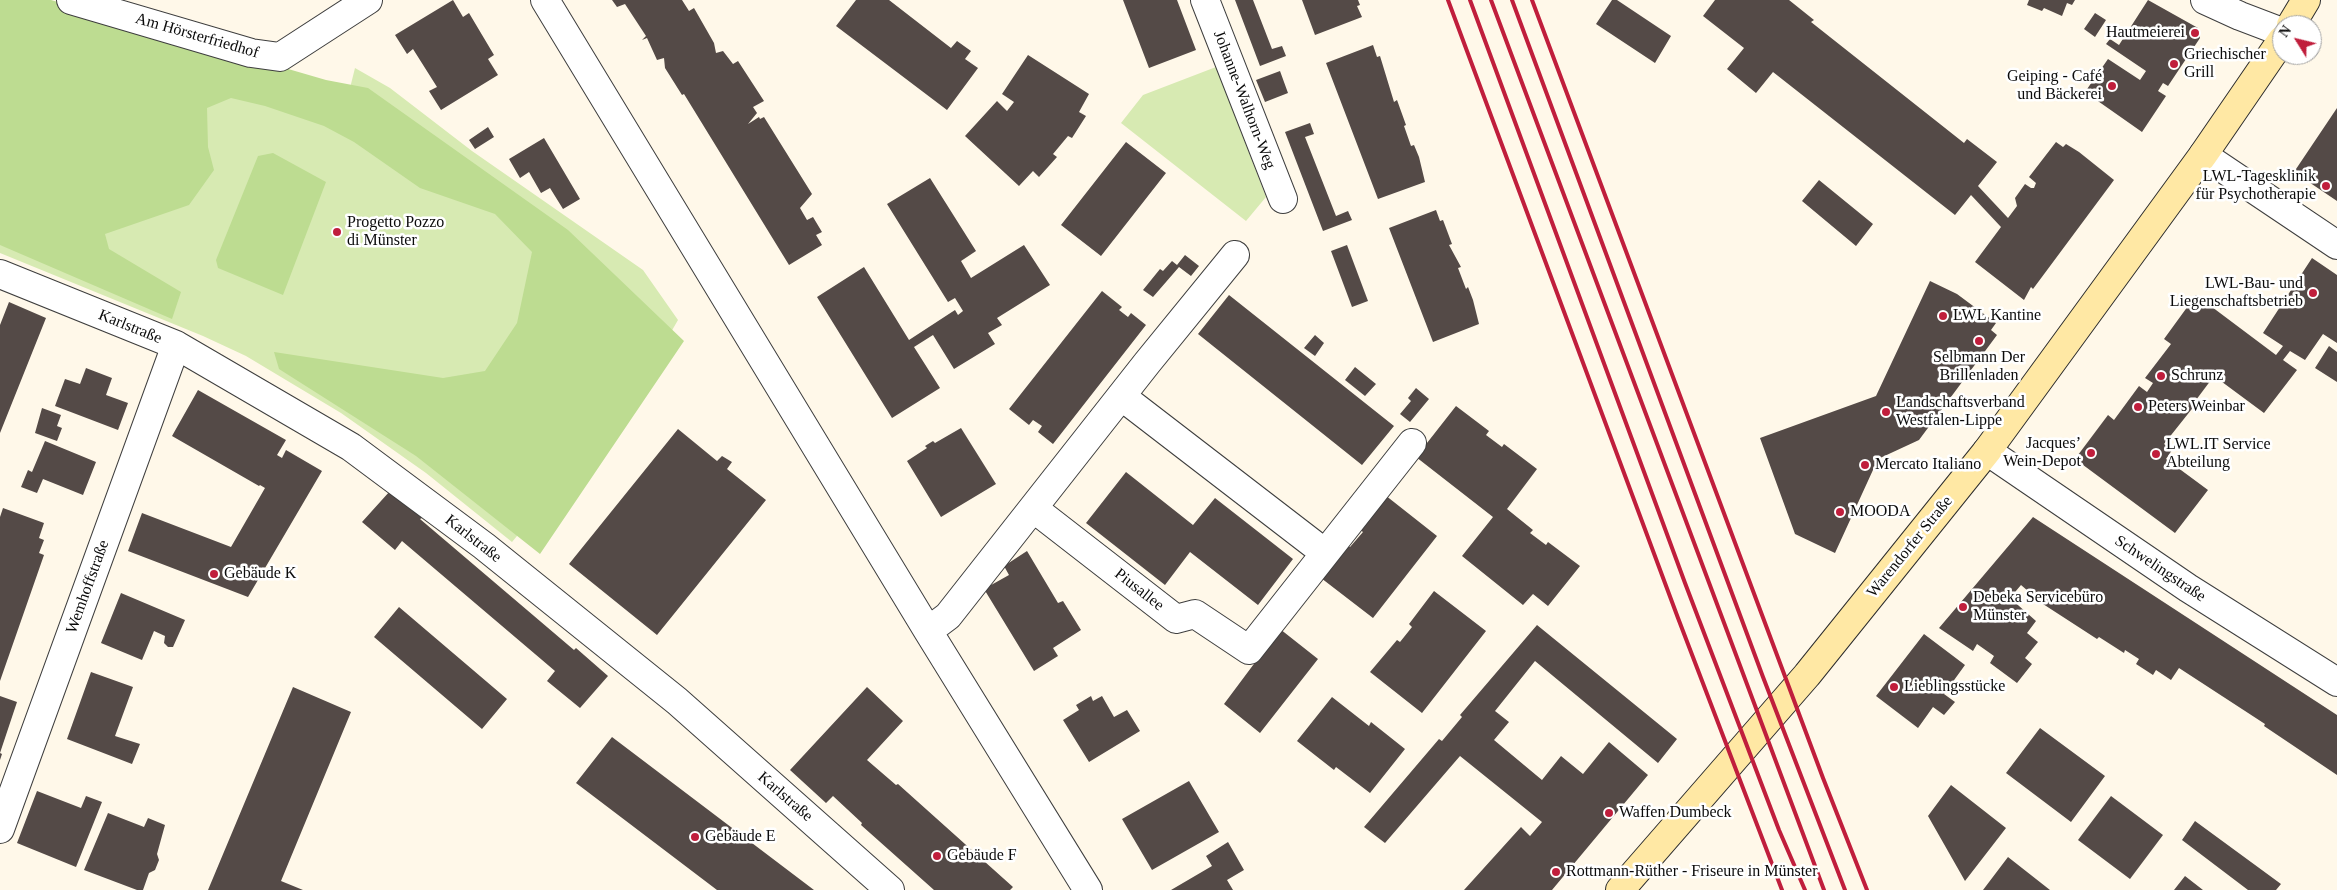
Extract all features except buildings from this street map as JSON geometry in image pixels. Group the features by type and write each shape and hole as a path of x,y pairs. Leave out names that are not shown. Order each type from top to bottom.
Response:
{"main road":[{"path":"2297,15 2306,0"},
{"name":"Warendorfer Straße","path":"1620,890 1807,675 1986,451 2203,155 2272,55"}],"street":[{"name":"Am Hörsterfriedhof","path":"71,0 251,53 280,57 368,0"},
{"path":"545,0 928,631 1088,890"},
{"name":"Johanne-Walhorn-Weg","path":"1206,0 1283,199"},
{"path":"2205,0 2272,28"},
{"path":"2203,155 2337,245"},
{"path":"928,631 948,616 1146,363 1235,255"},
{"name":"Karlstraße","path":"0,274 176,345 351,447 484,546 677,701 890,890"},
{"name":"Wemhoffstraße","path":"0,829 176,345"},
{"path":"1121,396 1325,553"},
{"name":"Piusallee","path":"1033,508 1176,619 1195,614 1249,650 1412,443"},
{"name":"Schwelingstraße","path":"1986,451 2188,588 2337,682"}],"green space":[{"path":"0,0 348,96 355,68 390,88 472,151 643,270 678,320 637,391 512,542 426,473 341,413 246,356 203,336 0,253"},
{"path":"0,0 51,0 326,80 368,88 568,230 684,341 540,554 416,456 279,369 274,352 443,378 485,371 517,323 532,252 495,214 420,188 354,142 324,126 265,106 231,98 207,108 208,147 214,170 189,205 105,234 109,249 181,292 172,319 0,245"},
{"path":"1216,67 1266,197 1246,221 1121,123 1143,95"},
{"path":"273,153 326,182 283,295 218,268 216,260 258,156"}],"railway":[{"path":"1448,0 1678,618 1782,890"},
{"path":"1470,0 1685,583 1779,830 1805,890"},
{"path":"1491,0 1824,890"},
{"path":"1512,0 1763,677 1845,890"},
{"path":"1532,0 1823,778 1867,890"}],"place":[{"name":"Hautmeierei","path":"2195,33"},
{"name":"Griechischer Grill","path":"2174,64"},
{"name":"Geiping - Café und Bäckerei","path":"2112,86"},
{"name":"LWL-Tagesklinik für Psychotherapie","path":"2326,186"},
{"name":"Progetto Pozzo di Münster","path":"337,232"},
{"name":"LWL-Bau- und Liegenschaftsbetrieb","path":"2313,293"},
{"name":"LWL Kantine","path":"1943,316"},
{"name":"Selbmann Der Brillenladen","path":"1979,341"},
{"name":"Schrunz","path":"2161,376"},
{"name":"Peters Weinbar","path":"2138,407"},
{"name":"Landschaftsverband Westfalen-Lippe","path":"1886,412"},
{"name":"Jacques’ Wein-Depot","path":"2091,453"},
{"name":"LWL.IT Service Abteilung","path":"2156,454"},
{"name":"Mercato Italiano","path":"1865,465"},
{"name":"MOODA","path":"1840,512"},
{"name":"Gebäude K","path":"214,574"},
{"name":"Debeka Servicebüro Münster","path":"1963,607"},
{"name":"Lieblingsstücke","path":"1894,687"},
{"name":"Waffen Dumbeck","path":"1609,813"},
{"name":"Gebäude E","path":"695,837"},
{"name":"Gebäude F","path":"937,856"},
{"name":"Rottmann-Rüther - Friseure in Münster","path":"1556,872"}]}
